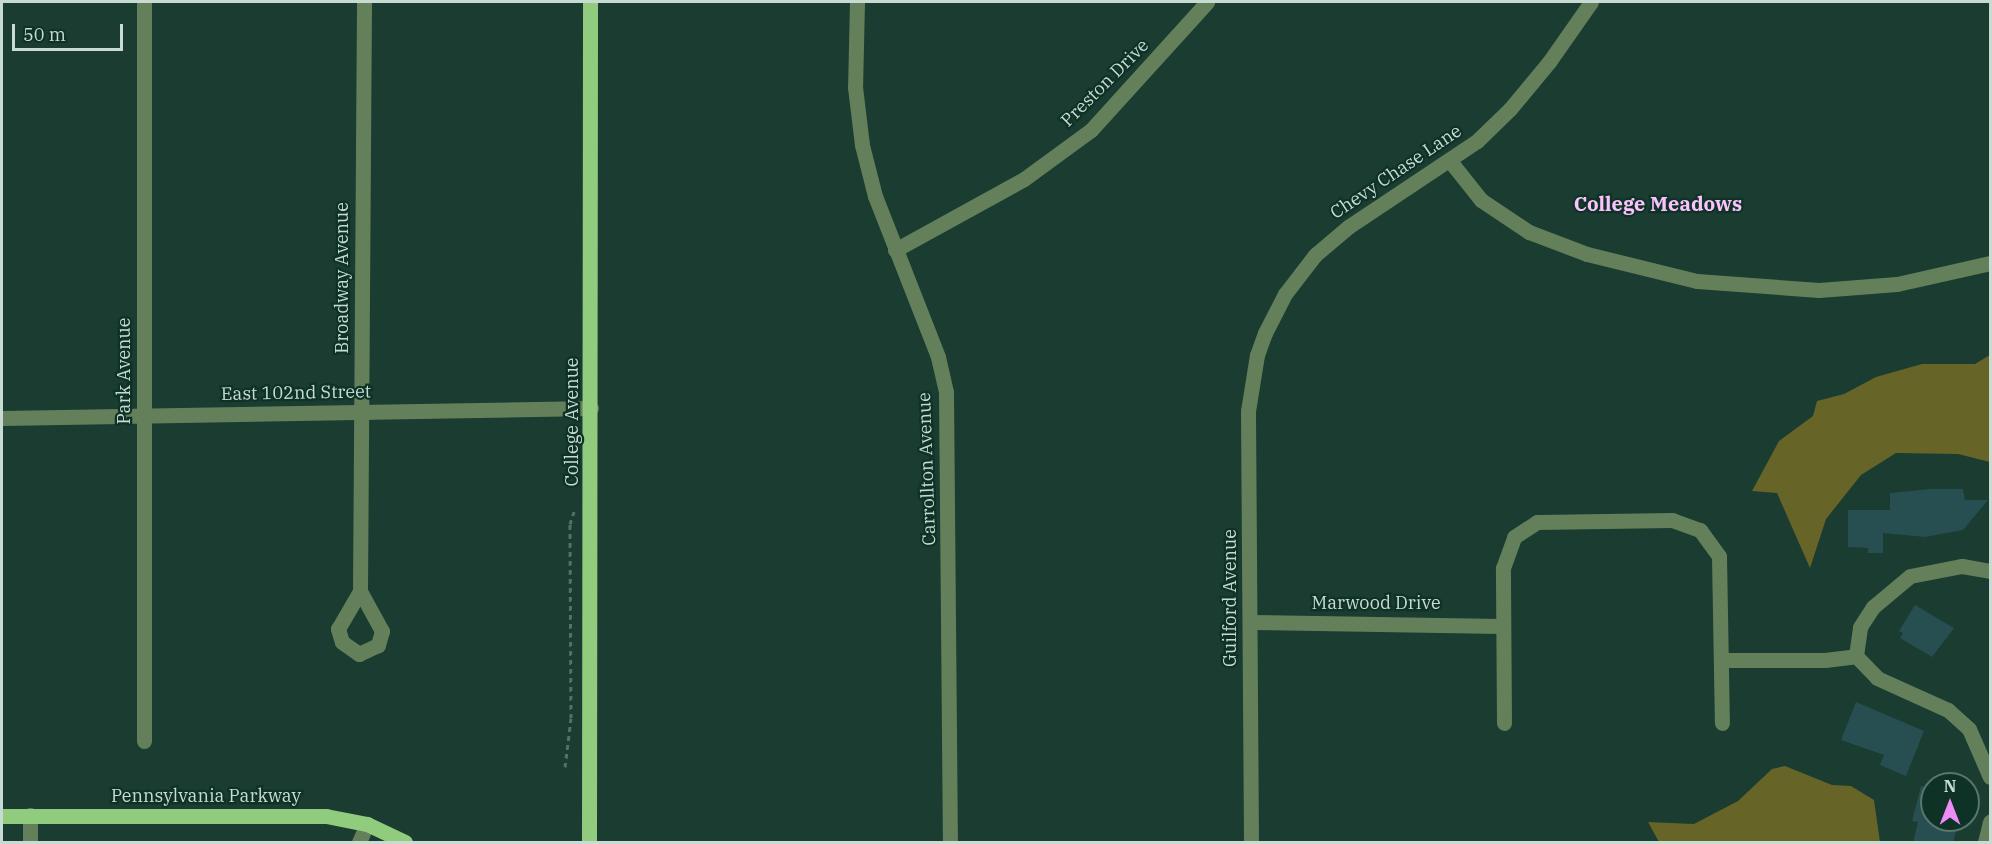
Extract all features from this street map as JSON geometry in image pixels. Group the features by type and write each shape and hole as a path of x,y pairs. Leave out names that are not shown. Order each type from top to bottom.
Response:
{"main road":[{"name":"College Avenue","path":"589,843 590,2"},
{"name":"Pennsylvania Parkway","path":"2,816 294,814 367,824 405,843"}],"street":[{"name":"Park Avenue","path":"144,2 144,741"},
{"name":"Broadway Avenue","path":"360,591 364,2"},
{"name":"Carrollton Avenue","path":"857,2 855,87 862,145 895,249 938,357 946,392 950,843"},
{"name":"Preston Drive","path":"895,249 1024,179 1091,130 1207,2"},
{"name":"Chevy Chase Lane","path":"1257,355 1285,294 1315,255 1348,227 1450,161 1510,109 1592,2"},
{"path":"1450,161 1481,200 1529,232 1587,254 1697,281 1819,290 1909,282 1990,263"},
{"name":"Guilford Avenue","path":"1251,843 1248,411 1257,355"},
{"name":"East 102nd Street","path":"2,418 591,408"},
{"path":"1504,723 1502,626 1505,555 1519,532 1537,522 1672,520 1690,524 1708,537 1719,556 1722,723"},
{"path":"1856,656 1860,627 1873,607 1910,576 1962,566 1990,571"},
{"name":"Marwood Drive","path":"1250,622 1502,626"},
{"path":"1722,660 1815,660 1856,656"},
{"path":"1856,656 1877,678 1948,710 1969,729 1990,777"},
{"path":"30,816 30,843"},
{"path":"1985,843 1990,822"},
{"path":"359,843 367,824"}],"shaded area":[{"path":"1990,355 1990,462 1958,454 1896,453 1861,475 1826,519 1810,568 1777,493 1752,491 1779,441 1813,416 1817,401 1844,394 1876,377 1922,364 1975,364"},
{"path":"1785,766 1832,785 1851,786 1874,800 1880,842 1659,842 1648,822 1694,824 1738,801 1772,769"}],"building":[{"path":"1963,489 1965,500 1988,500 1963,530 1925,537 1883,533 1883,553 1868,553 1868,548 1848,547 1848,510 1890,510 1890,493"},
{"path":"1915,605 1954,628 1932,657 1900,638 1903,633 1899,631"},
{"path":"1856,702 1924,731 1906,776 1880,765 1884,755 1841,740"},
{"path":"1920,790 1920,832 1956,832 1953,843 1913,843 1918,822 1912,821"}],"district":[{"name":"College Meadows","path":"1658,203"}]}
